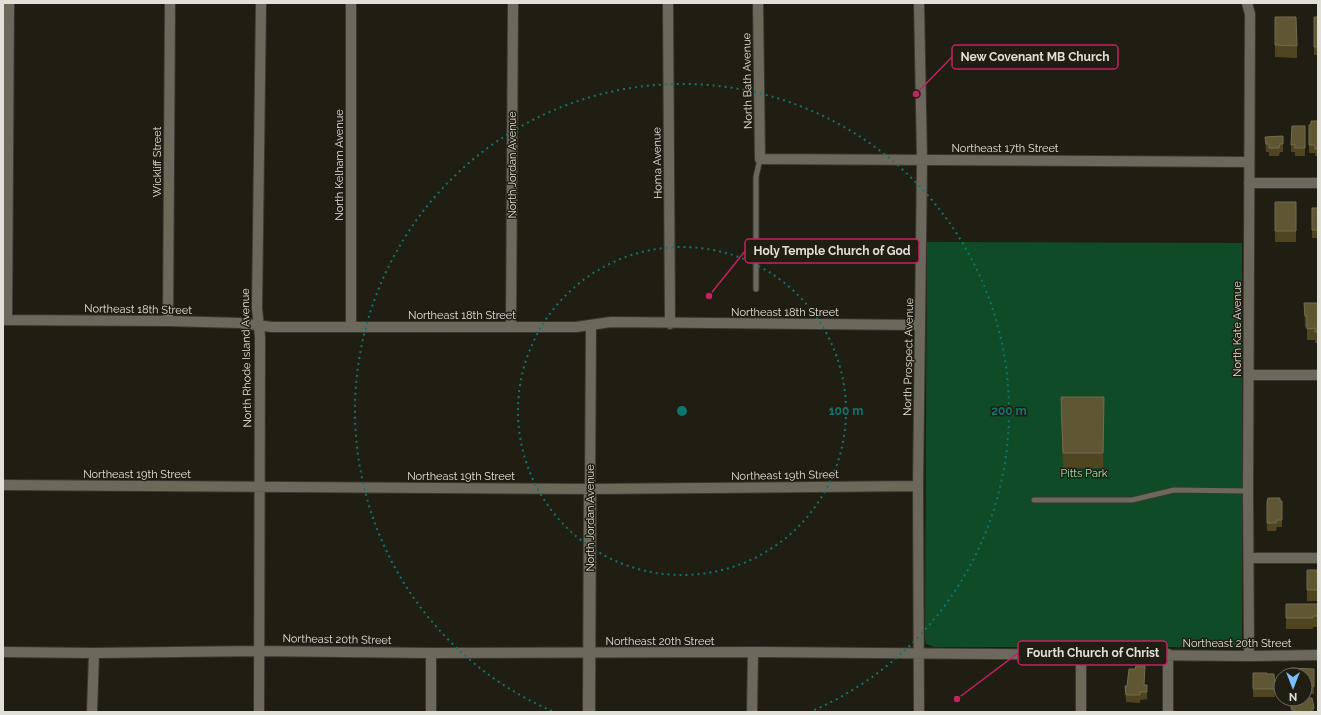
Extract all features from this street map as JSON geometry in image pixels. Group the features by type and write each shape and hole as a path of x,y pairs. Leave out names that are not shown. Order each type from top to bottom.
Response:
{"street":[{"path":"5,320 9,3"},
{"name":"Wickliff Street","path":"168,321 170,3"},
{"name":"North Rhode Island Avenue","path":"258,712 259,325 257,308 261,3"},
{"name":"North Kelham Avenue","path":"351,3 351,327"},
{"name":"North Jordan Avenue","path":"511,327 513,3"},
{"name":"Homa Avenue","path":"668,3 670,324"},
{"name":"North Bath Avenue","path":"758,3 760,159"},
{"name":"North Prospect Avenue","path":"919,3 922,160 918,486 920,654 919,712"},
{"name":"North Kate Avenue","path":"1247,3 1250,14 1248,491 1249,656"},
{"name":"Northeast 17th Street","path":"760,159 1249,162"},
{"path":"1249,183 1318,184"},
{"name":"Northeast 18th Street","path":"5,320 168,321 240,323 272,327 576,327 611,322 670,324 920,325"},
{"name":"North Jordan Avenue","path":"589,712 591,325"},
{"path":"1249,375 1318,375"},
{"name":"Northeast 19th Street","path":"3,485 590,488 918,486"},
{"path":"1248,558 1318,558"},
{"name":"Northeast 20th Street","path":"3,652 753,652 1081,655 1168,654 1249,656 1318,655"},
{"path":"752,712 753,652"},
{"path":"92,712 94,653"},
{"path":"431,653 431,712"},
{"path":"1168,654 1168,712"},
{"path":"1081,655 1081,712"}],"lane":[{"path":"756,289 756,176 760,159"},
{"path":"1034,500 1132,500 1174,490 1248,491"}],"green space":[{"name":"Pitts Park","path":"927,242 1242,243 1242,641 1239,647 935,647 926,644"}],"building":[{"path":"1275,17 1296,17 1297,46 1275,45"},
{"path":"1314,17 1318,17 1318,47 1314,47"},
{"path":"1311,121 1318,121 1318,149 1315,149 1315,145 1309,145 1309,125 1311,124"},
{"path":"1292,126 1305,126 1305,148 1295,148 1295,144 1291,145"},
{"path":"1283,136 1283,144 1280,144 1279,148 1269,148 1269,144 1266,144 1265,137"},
{"path":"1275,202 1296,202 1296,231 1275,231"},
{"path":"1312,208 1318,208 1318,230 1312,230"},
{"path":"1304,303 1318,303 1318,332 1315,332 1315,328 1307,329 1307,316 1305,316"},
{"path":"1061,397 1104,397 1103,453 1063,453"},
{"path":"1268,498 1280,498 1280,501 1282,501 1282,520 1277,520 1276,523 1267,523"},
{"path":"1307,570 1318,570 1318,590 1307,590"},
{"path":"1286,604 1318,604 1318,616 1313,616 1313,618 1286,618"},
{"path":"1136,666 1145,666 1144,685 1147,685 1147,692 1140,692 1140,695 1126,695 1125,686 1127,686 1129,669 1135,669"},
{"path":"1313,669 1314,669 1313,686"},
{"path":"1253,673 1273,674 1273,689 1253,689"},
{"path":"1313,703 1314,708 1312,708 1312,712 1294,712 1294,709 1291,709 1291,707 1313,707"}],"place":[{"name":"New Covenant MB Church","path":"916,94"},
{"name":"Holy Temple Church of God","path":"709,296"},
{"name":"Fourth Church of Christ","path":"957,699"}]}
